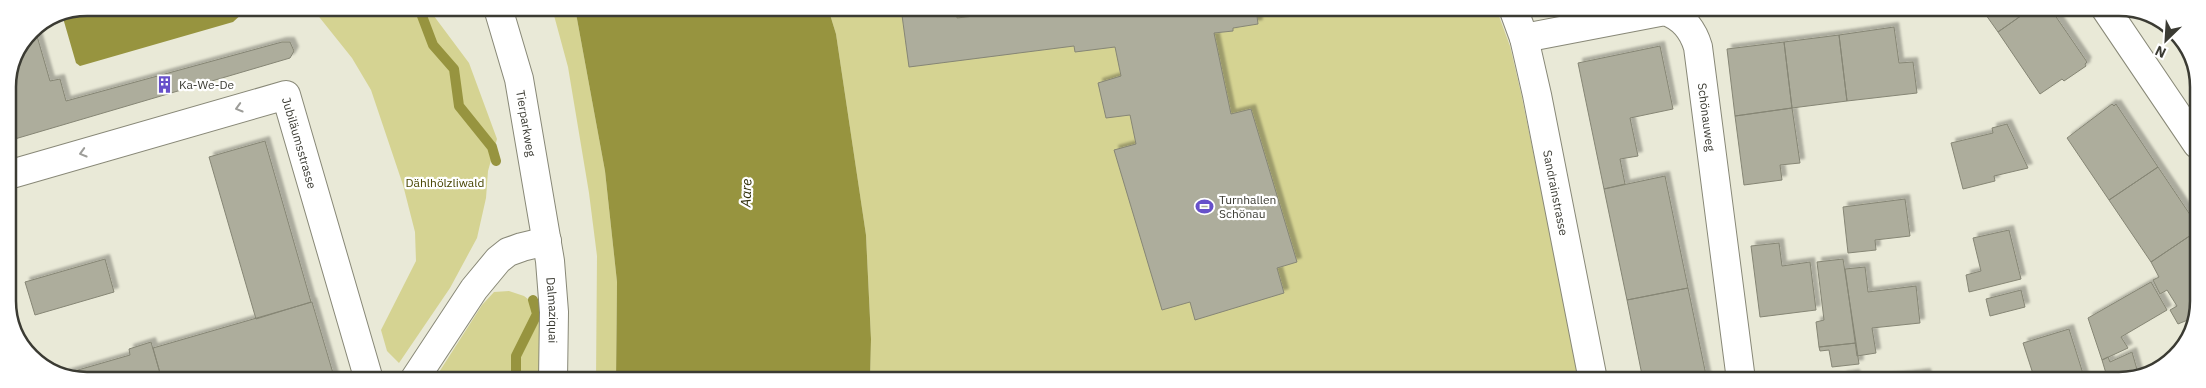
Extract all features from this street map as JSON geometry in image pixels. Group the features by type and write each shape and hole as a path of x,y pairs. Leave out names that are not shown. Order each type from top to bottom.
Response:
{"street":[{"name":"Tierparkweg","path":"500,16 519,79 547,241"},
{"name":"Sandrainstrasse","path":"1516,16 1524,38 1537,95 1591,372"},
{"name":"Schönauweg","path":"1524,38 1639,16"},
{"name":"Schönauweg","path":"1676,16 1682,19 1692,32 1698,47 1740,372"},
{"path":"2110,16 2190,134"},
{"name":"Jubiläumsstrasse","path":"16,173 286,95 367,372"},
{"path":"419,372 474,289 498,260 508,252 547,241"},
{"name":"Dalmaziquai","path":"547,241 554,312 553,372"}],"green space":[{"name":"Dählhölzliwald","path":"318,16 434,16 469,63 497,139 488,171 486,198 477,238 450,288 399,363 387,351 381,330 416,261 415,232 403,185 371,90 352,58"},
{"path":"554,16 576,16 605,171 617,282 616,372 596,372 597,256 589,193 568,67"},
{"path":"830,16 1499,16 1510,46 1521,93 1578,372 870,372 871,339 866,235 836,34"},
{"path":"509,291 524,296 541,309 541,372 439,372 482,305 494,292"}],"water":[{"path":"87,16 240,16 233,22 80,66 76,63 64,21 73,18"},
{"name":"Aare","path":"576,16 830,16 836,34 866,235 871,339 870,372 616,372 617,282 605,171"}],"building":[{"name":"Turnhallen Schönau","path":"902,16 957,16 957,18 974,16 1257,16 1258,24 1233,28 1233,31 1214,33 1231,114 1251,109 1297,262 1277,268 1284,293 1195,320 1190,302 1162,310 1114,150 1136,144 1130,115 1106,118 1098,83 1121,76 1115,47 1075,52 1074,46 909,67"},
{"path":"1987,16 2021,16 1998,32"},
{"path":"2021,16 2055,16 2087,62 2086,66 2040,94 1998,32"},
{"path":"1894,27 1899,63 1913,62 1917,93 1847,101 1839,35"},
{"path":"1839,35 1847,101 1792,108 1784,42"},
{"name":"Ka-We-De","path":"37,37 50,81 60,79 66,101 282,42 290,42 294,51 290,58 16,139 16,87 18,73 28,48"},
{"path":"1784,42 1792,108 1735,116 1727,49"},
{"path":"1660,46 1673,109 1630,118 1638,156 1620,159 1625,184 1604,189 1578,63"},
{"path":"2112,104 2114,106 2116,104 2158,167 2109,200 2067,138"},
{"path":"1792,108 1800,163 1780,165 1782,180 1744,185 1735,116"},
{"path":"2007,124 2028,168 1994,176 1995,181 1963,189 1951,143 1993,133 1992,128"},
{"path":"265,141 311,302 256,319 209,157"},
{"path":"2158,167 2190,215 2190,236 2151,262 2109,200"},
{"path":"1665,176 1688,288 1627,300 1604,189"},
{"path":"1905,199 1910,236 1875,240 1876,250 1848,253 1843,207"},
{"path":"2009,230 2021,279 1969,292 1966,275 1981,271 1973,238"},
{"path":"2190,236 2190,301 2187,320 2178,324 2170,310 2177,306 2167,290 2160,294 2153,280 2159,277 2151,262"},
{"path":"1779,243 1782,266 1810,262 1816,310 1760,317 1751,246"},
{"path":"105,259 114,292 35,315 25,282"},
{"path":"1843,259 1856,343 1819,347 1816,322 1824,320 1817,262"},
{"path":"1865,267 1868,292 1916,286 1920,323 1872,328 1876,353 1857,356 1845,269"},
{"path":"2151,282 2167,310 2121,337 2128,348 2102,360 2088,318"},
{"path":"1688,288 1705,372 1641,372 1627,300"},
{"path":"2021,290 2025,307 1990,316 1986,299"},
{"path":"312,302 333,372 160,372 153,348"},
{"path":"2069,329 2082,372 2032,372 2023,343"},
{"path":"151,342 160,372 76,371 130,355 129,349"},
{"path":"1856,343 1859,364 1832,367 1829,350 1820,351 1819,347"},
{"path":"2132,352 2137,369 2106,372 2102,360 2108,357 2110,362"}],"waterway":[{"path":"422,16 433,45 454,69 459,106 492,147 496,161"},
{"path":"516,372 516,356 537,314 533,300"}],"place":[{"name":"Ka-We-De","path":"165,84"},
{"name":"Turnhallen Schönau","path":"1205,206"}]}
